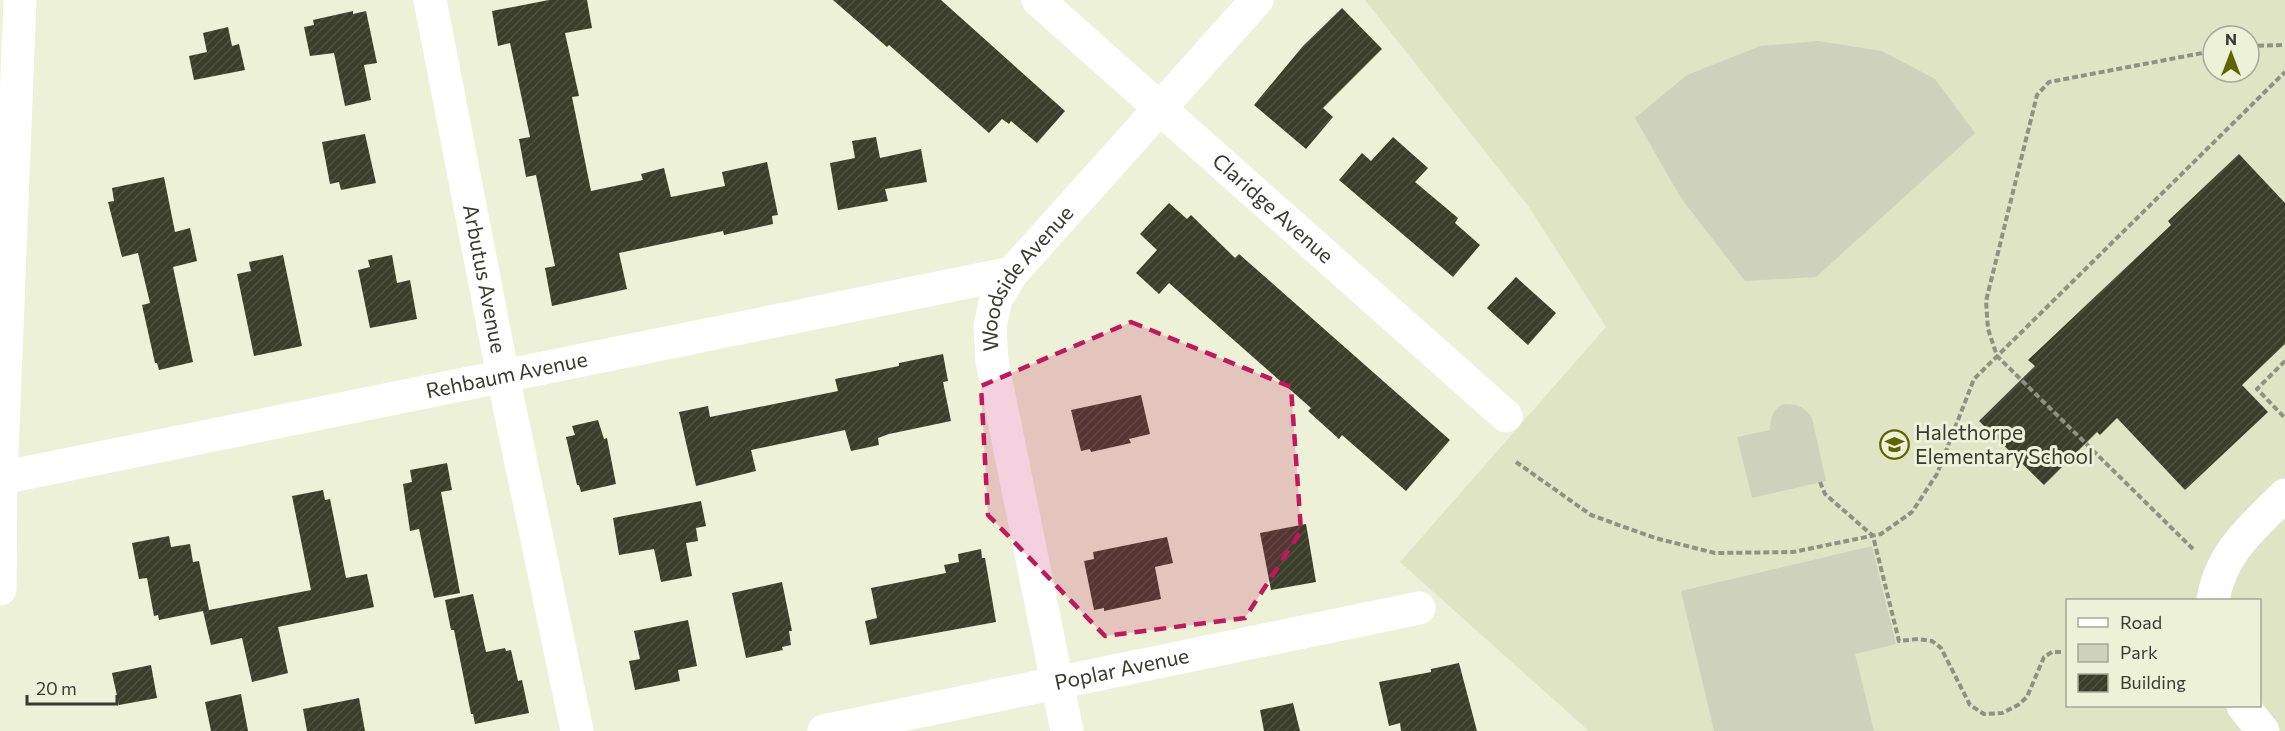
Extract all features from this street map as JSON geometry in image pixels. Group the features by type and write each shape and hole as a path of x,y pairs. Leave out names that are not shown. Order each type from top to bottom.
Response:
{"street":[{"path":"0,589 1,478 20,0"},
{"name":"Arbutus Avenue","path":"430,0 503,376 577,731"},
{"name":"Claridge Avenue","path":"1038,0 1160,106 1506,416"},
{"name":"Woodside Avenue","path":"1067,731 992,361 990,327 996,299 1012,273 1257,0"},
{"name":"Rehbaum Avenue","path":"1,478 1012,273"},
{"path":"2213,599 2216,583 2236,544 2285,495"},
{"name":"Poplar Avenue","path":"824,731 1419,608"},
{"path":"2245,707 2263,731"}],"path":[{"path":"2261,46 2285,45"},
{"path":"2193,549 1996,356 1988,329 1986,301 2037,95 2049,82 2201,53"},
{"path":"1516,462 1592,515 1654,538 1715,553 1793,552 1881,534 1912,512 1937,474 1974,379 2285,72"},
{"path":"2285,361 2257,389 2285,418"},
{"path":"1821,482 1825,494 1874,536 1899,641 1932,641 1941,648 1970,705 1984,714 2002,713 2018,705 2026,697 2044,657 2052,652 2062,652"}],"highlighted area":[{"path":"1131,322 1291,387 1301,531 1245,618 1105,636 988,515 981,386"}],"shaded area":[{"name":"Halethorpe Elementary School","path":"1365,0 2285,0 2285,731 1589,731 1400,562 1606,327 1529,207"}],"green space":[{"path":"1818,41 1882,51 1935,79 1975,133 1816,277 1745,281 1681,198 1635,118 1687,75 1760,46"},
{"path":"1783,404 1800,406 1812,418 1826,481 1752,498 1737,437 1770,430 1776,409"},
{"path":"1872,546 1896,644 1855,654 1874,731 1714,731 1681,591"}],"building":[{"path":"549,0 587,0 592,28 565,33 579,96 572,97 591,191 643,180 641,174 664,168 671,197 725,186 722,172 767,162 778,215 772,216 773,224 724,235 723,231 619,253 627,289 552,306 545,268 555,266 536,175 526,177 519,139 530,137 510,43 498,46 492,11"},
{"path":"833,0 941,0 1065,111 1037,143 1011,121 1009,124 1002,119 989,133 889,45 887,47"},
{"path":"1342,8 1382,49 1323,108 1333,117 1306,149 1254,105 1303,46"},
{"path":"353,11 353,14 366,11 377,63 364,65 371,100 345,106 334,53 310,56 304,27 314,25 313,20"},
{"path":"228,27 232,46 239,44 245,70 194,80 189,56 207,52 203,33"},
{"path":"365,134 376,183 341,190 339,182 330,184 322,142"},
{"path":"876,137 880,158 921,149 927,182 885,189 888,201 838,210 830,163 855,158 852,141"},
{"path":"1393,137 1428,168 1415,182 1458,218 1455,223 1480,245 1453,277 1339,180 1362,153 1371,161"},
{"path":"2239,154 2285,203 2285,344 2242,385 2268,412 2185,490 2117,418 2100,435 2097,432 2044,485 1979,421 2035,366 2028,360 2171,225 2168,221"},
{"path":"164,177 175,232 190,228 197,261 173,267 193,362 159,370 155,363 142,305 150,303 138,253 122,257 108,202 114,201 112,188"},
{"path":"1169,203 1187,219 1191,215 1235,258 1239,254 1450,440 1406,491 1342,435 1339,439 1308,411 1311,408 1169,283 1159,294 1136,273 1157,250 1140,234"},
{"path":"283,255 302,346 254,356 237,274 251,271 249,262"},
{"path":"392,255 397,283 410,280 417,319 370,328 358,270 370,267 368,260"},
{"path":"1516,277 1556,313 1528,345 1487,308"},
{"path":"943,354 948,381 943,382 951,421 889,434 878,438 879,445 851,451 845,430 751,450 756,471 696,486 679,412 708,406 710,417 838,391 835,379"},
{"path":"1141,395 1150,434 1129,439 1131,443 1091,452 1090,449 1081,451 1071,410"},
{"path":"598,420 604,439 607,438 616,484 581,492 577,485 566,437 575,435 572,426"},
{"path":"447,463 452,490 441,492 460,593 434,598 419,529 410,531 403,484 412,482 410,470"},
{"path":"323,490 325,500 330,499 346,578 367,574 374,607 278,627 288,673 252,682 242,638 211,645 203,611 159,620 158,615 154,616 147,578 139,579 132,543 169,536 171,547 190,544 193,562 199,561 209,610 311,590 292,496"},
{"path":"701,501 706,526 696,528 698,541 686,543 692,576 661,582 654,549 619,555 613,518"},
{"path":"1306,524 1316,582 1271,590 1260,533"},
{"path":"1167,537 1173,563 1155,567 1161,599 1104,611 1104,608 1094,610 1084,561 1094,559 1093,552"},
{"path":"981,549 982,558 985,558 996,622 870,645 865,621 877,618 871,588 946,573 944,565 959,562 958,554"},
{"path":"782,582 792,631 789,631 791,645 782,647 783,650 746,658 732,593"},
{"path":"473,594 486,652 505,648 506,651 511,650 518,681 522,680 529,713 475,724 445,600"},
{"path":"688,620 697,666 678,670 680,681 635,690 629,661 640,659 634,631"},
{"path":"1459,663 1477,731 1401,731 1400,723 1389,726 1379,682 1431,672 1431,669"},
{"path":"151,665 157,698 119,705 112,673"},
{"path":"241,694 248,731 211,731 205,702"},
{"path":"359,698 365,731 307,731 303,709"},
{"path":"1293,703 1300,731 1264,731 1260,710"}],"place":[{"name":"Halethorpe Elementary School","path":"1894,445"}]}
